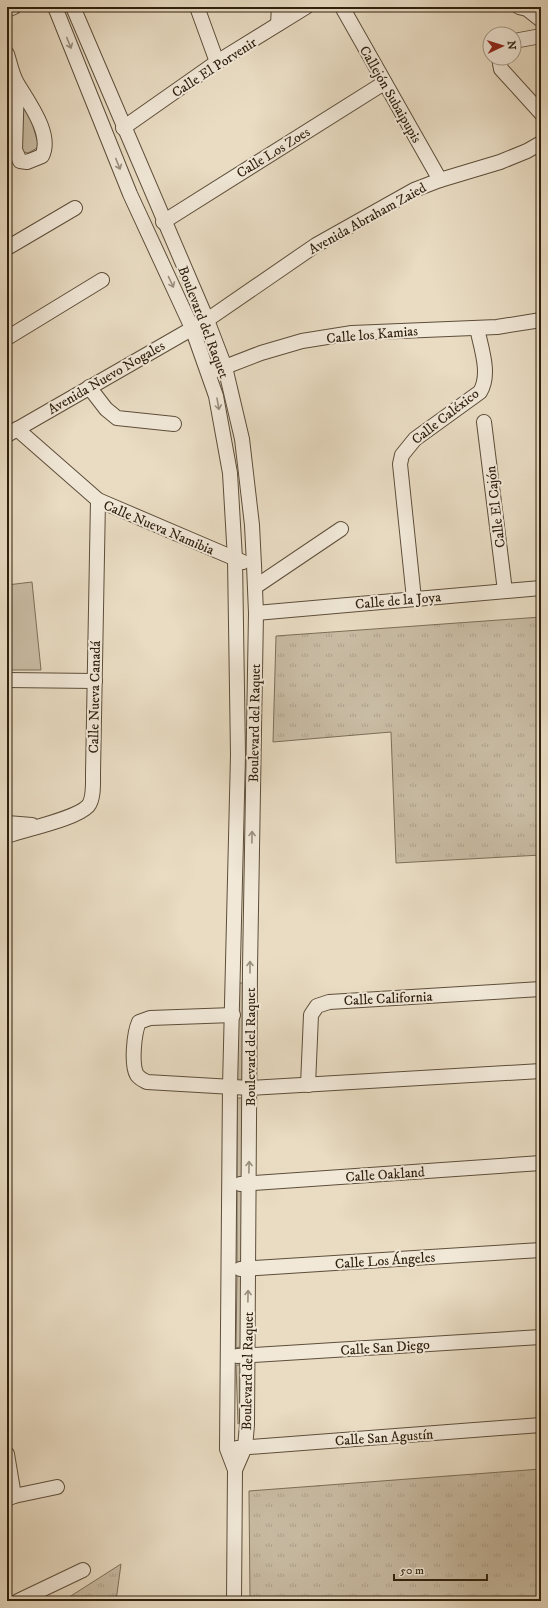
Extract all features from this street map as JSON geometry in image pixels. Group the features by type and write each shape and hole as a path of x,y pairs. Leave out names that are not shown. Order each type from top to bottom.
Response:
{"street":[{"path":"7,10 14,7"},
{"name":"Boulevard del Raquet","path":"55,7 130,194 192,328 209,373 216,396 230,473 235,559 238,755 233,1016 230,1087 227,1449 235,1470 234,1601"},
{"name":"Boulevard del Raquet","path":"73,7 163,222 207,320 225,368 242,439 252,525 256,613 250,945 248,1184 249,1269 245,1447 235,1470"},
{"path":"197,7 217,62"},
{"path":"278,24 279,7"},
{"name":"Calle El Porvenir","path":"123,128 217,62 306,7"},
{"name":"Callejón Subaipupis","path":"342,7 440,180"},
{"path":"519,7 526,9 541,20"},
{"path":"522,40 541,36"},
{"path":"7,54 17,83 33,109 44,141 44,151 42,156 26,162 20,161 15,150 17,83"},
{"path":"501,66 501,69 541,113"},
{"name":"Calle Los Zoes","path":"163,222 384,83"},
{"name":"Avenida Abraham Zaied","path":"207,320 316,245 414,190 440,180 500,162 541,144"},
{"path":"7,248 75,208"},
{"path":"7,338 102,280"},
{"name":"Avenida Nuevo Nogales","path":"12,432 207,320"},
{"name":"Calle los Kamias","path":"209,373 261,353 302,341 345,334 497,327 541,320"},
{"name":"Calle Caléxico","path":"414,599 400,464 402,455 415,439 480,392 485,384 485,374 477,328"},
{"path":"89,387 106,409 117,418 174,424"},
{"name":"Calle El Cajón","path":"484,422 505,591"},
{"name":"Calle Nueva Namibia","path":"12,432 98,500 235,559 254,565"},
{"name":"Calle Nueva Canadá","path":"7,836 65,818 81,811 89,805 93,784 98,500"},
{"path":"254,586 341,529"},
{"name":"Calle de la Joya","path":"256,613 541,588"},
{"path":"7,680 94,680"},
{"path":"7,823 38,826"},
{"name":"Calle California","path":"308,1085 311,1015 317,1006 329,1002 541,989"},
{"path":"233,1016 145,1019 139,1022 136,1029 134,1046 136,1074 141,1080 147,1082 250,1088 541,1071"},
{"name":"Calle Oakland","path":"230,1184 248,1184 541,1163"},
{"name":"Calle Los Ángeles","path":"229,1270 541,1250"},
{"name":"Calle San Diego","path":"228,1356 541,1337"},
{"name":"Calle San Agustín","path":"227,1449 541,1425"},
{"path":"7,1454 11,1498 57,1487"},
{"path":"18,1601 84,1570"}],"green space":[{"path":"25,98 39,147 28,153 20,151 18,99"},
{"path":"32,582 41,670 7,670 7,585"},
{"path":"541,617 541,855 396,863 391,732 273,742 276,636"},
{"path":"237,983 247,983 248,1088 236,1088"},
{"path":"237,1098 248,1098 247,1178 237,1179"},
{"path":"246,1186 247,1261 237,1263 237,1187"},
{"path":"247,1272 247,1345 236,1348 237,1273"},
{"path":"236,1365 245,1365 247,1421 238,1424"},
{"path":"541,1469 541,1601 250,1601 249,1491"},
{"path":"121,1564 116,1601 63,1601"}]}
